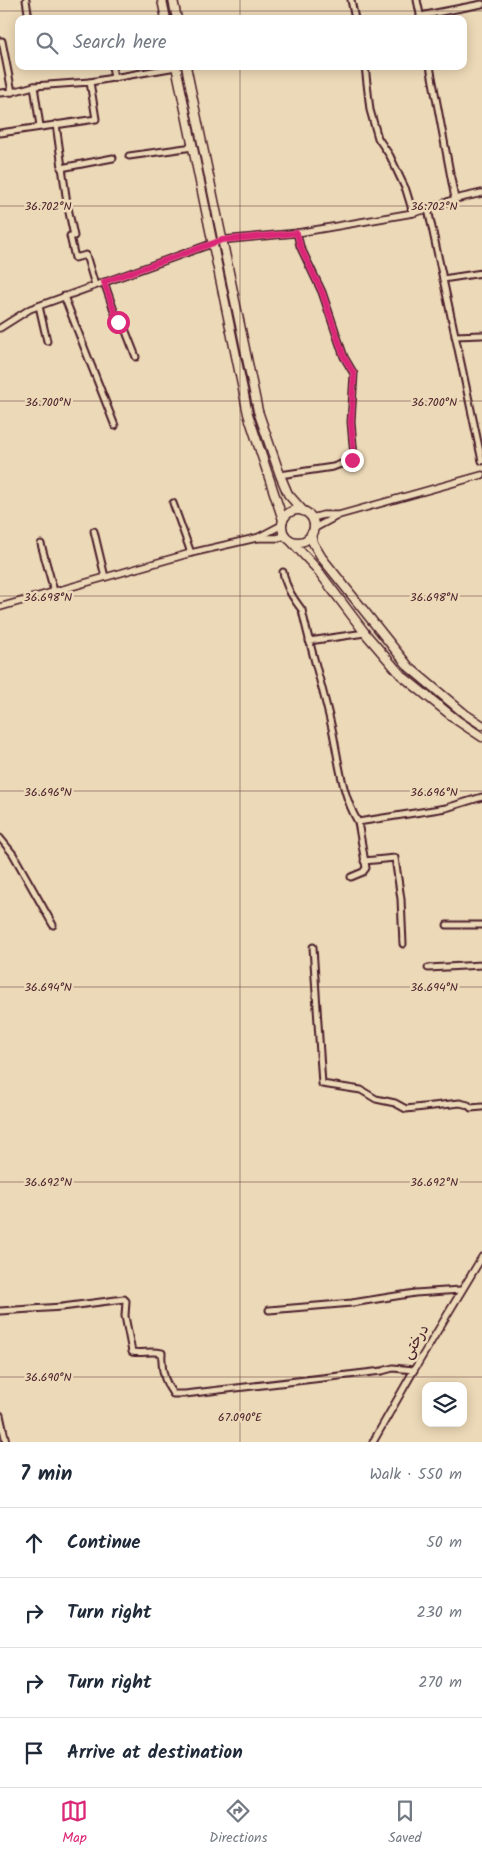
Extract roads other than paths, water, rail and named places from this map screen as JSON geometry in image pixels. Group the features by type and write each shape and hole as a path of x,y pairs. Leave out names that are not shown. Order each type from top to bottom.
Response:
{"highway":[{"path":"162,0 165,15"},
{"path":"173,0 175,15"},
{"path":"177,70 248,414 288,538 316,568 365,633 400,675 458,721 482,737"},
{"path":"187,70 258,411 288,494 312,518 313,543 322,558 409,667 465,714 482,725"},
{"path":"283,522 291,512 303,511"},
{"path":"288,538 302,541 312,532"}],"street":[{"path":"26,0 28,15"},
{"path":"351,0 354,15"},
{"path":"417,0 420,15"},
{"path":"433,15 482,4"},
{"path":"0,41 2,41 12,92"},
{"path":"113,70 114,78"},
{"path":"0,93 34,86 90,82 159,70"},
{"path":"365,70 370,110 378,138 390,156 406,190 413,213"},
{"path":"431,70 455,199"},
{"path":"0,133 96,119 90,82"},
{"path":"34,86 40,126"},
{"path":"56,124 66,203 74,236 70,236 75,258 86,255 95,285"},
{"path":"129,156 193,148"},
{"path":"61,168 113,158"},
{"path":"0,328 30,309 222,240 297,233 413,213 455,199 482,193"},
{"path":"428,209 482,461"},
{"path":"280,475 333,467 352,460 354,456 351,422 354,374 344,357 322,292 300,246 297,233"},
{"path":"443,279 482,273"},
{"path":"104,282 118,322 125,329 136,357"},
{"path":"64,296 115,426"},
{"path":"39,306 47,341"},
{"path":"455,336 482,335"},
{"path":"312,518 322,515 338,515 482,475"},
{"path":"173,503 191,552"},
{"path":"312,532 338,515"},
{"path":"256,538 283,522"},
{"path":"94,531 106,577"},
{"path":"0,607 191,552 256,538 288,538"},
{"path":"41,544 54,591"},
{"path":"283,572 285,583 292,597 302,610 333,732 342,780 351,811 358,822 365,870 351,877"},
{"path":"309,641 365,633"},
{"path":"358,822 446,808 482,797"},
{"path":"0,838 13,854 53,924"},
{"path":"364,860 395,858 401,899 403,944"},
{"path":"447,925 482,925"},
{"path":"313,947 322,1084 360,1090 376,1099 395,1103 406,1108 460,1103 468,1104 471,1108 482,1107"},
{"path":"428,968 482,965"},
{"name":"درختی","path":"373,1442 482,1257"},
{"path":"269,1310 352,1303 415,1293 461,1290"},
{"path":"0,1311 124,1300 126,1301 125,1316 132,1352 162,1353 161,1363 165,1383 173,1394 289,1382 382,1371 393,1368 414,1370"},
{"path":"0,1415 6,1442"}]}
